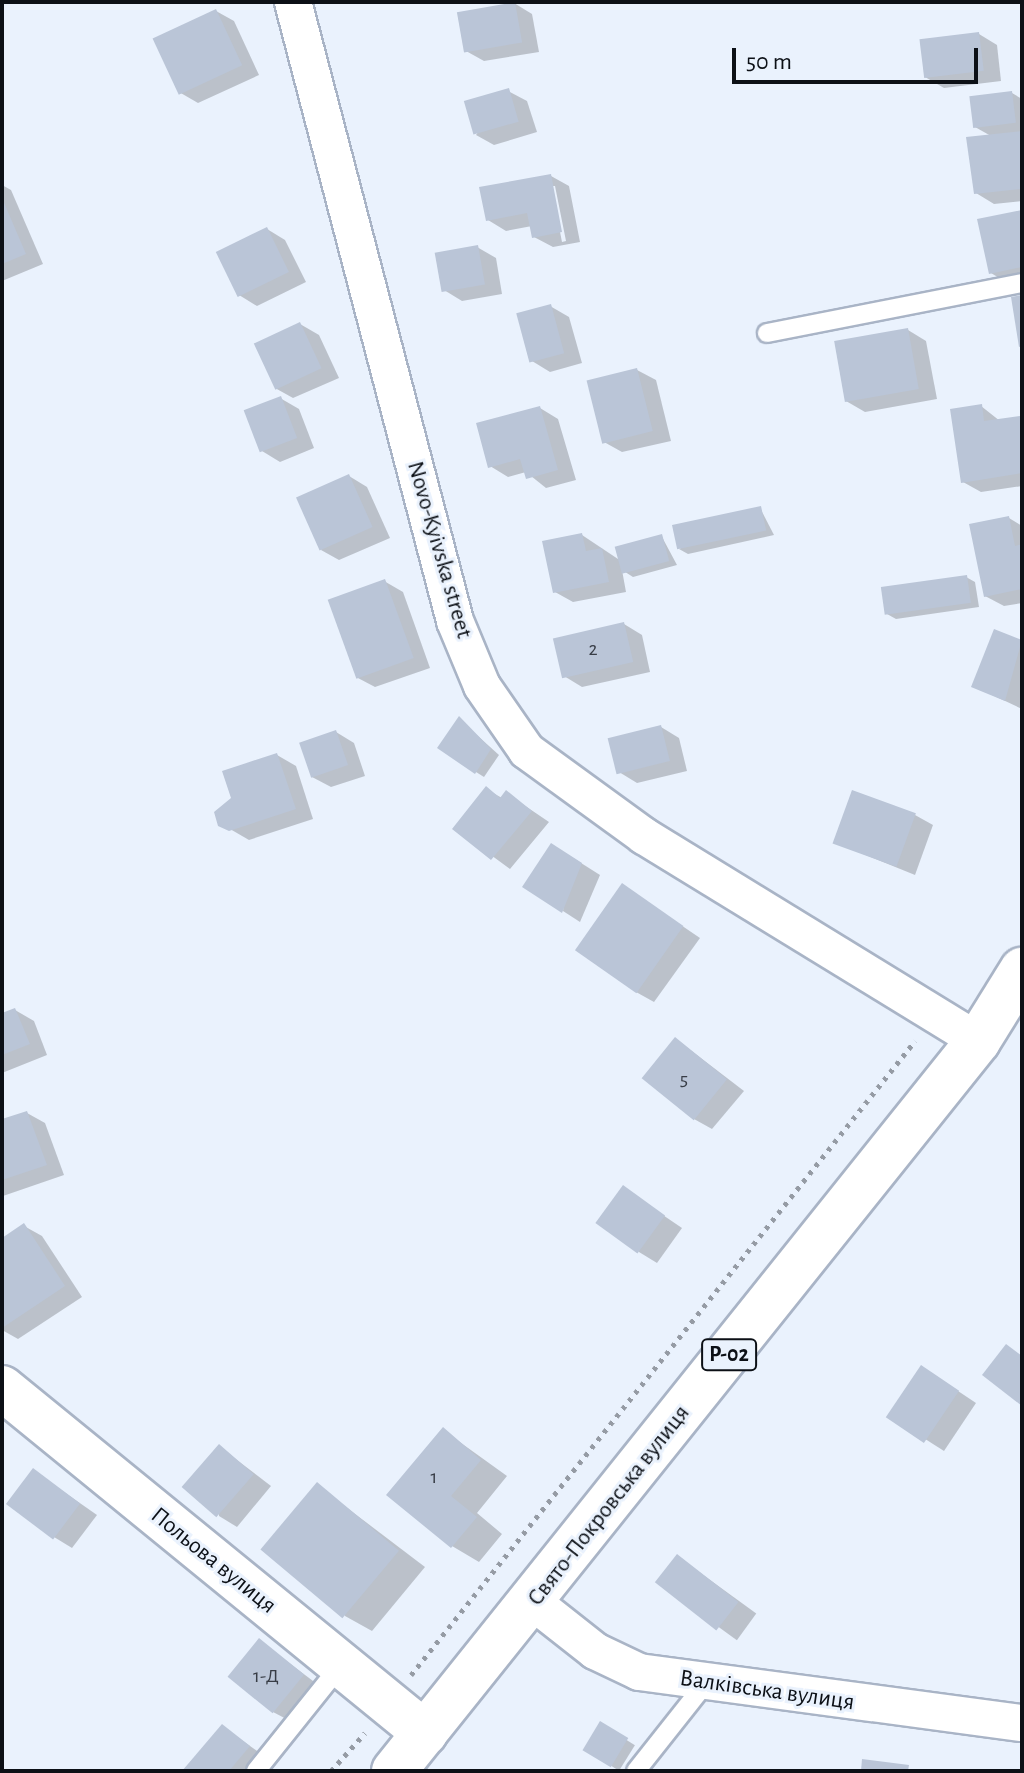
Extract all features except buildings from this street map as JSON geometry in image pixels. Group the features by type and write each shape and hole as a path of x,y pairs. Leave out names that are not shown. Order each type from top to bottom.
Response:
{"main road":[{"name":"Свято-Покровська вулиця","path":"394,1771 533,1602 978,1041 1022,970"},
{"name":"Польова вулиця","path":"2,1388 425,1733"}],"street":[{"name":"Novo-Kyivska street","path":"293,2 455,621 482,686 527,751 644,836 978,1041"},
{"name":"Валківська вулиця","path":"533,1602 595,1651 639,1672 705,1684 1022,1723"}],"lane":[{"path":"767,333 1022,283"},
{"path":"256,1771 341,1665"},
{"path":"636,1771 705,1684"}],"path":[{"path":"331,1771 935,1016"}]}
